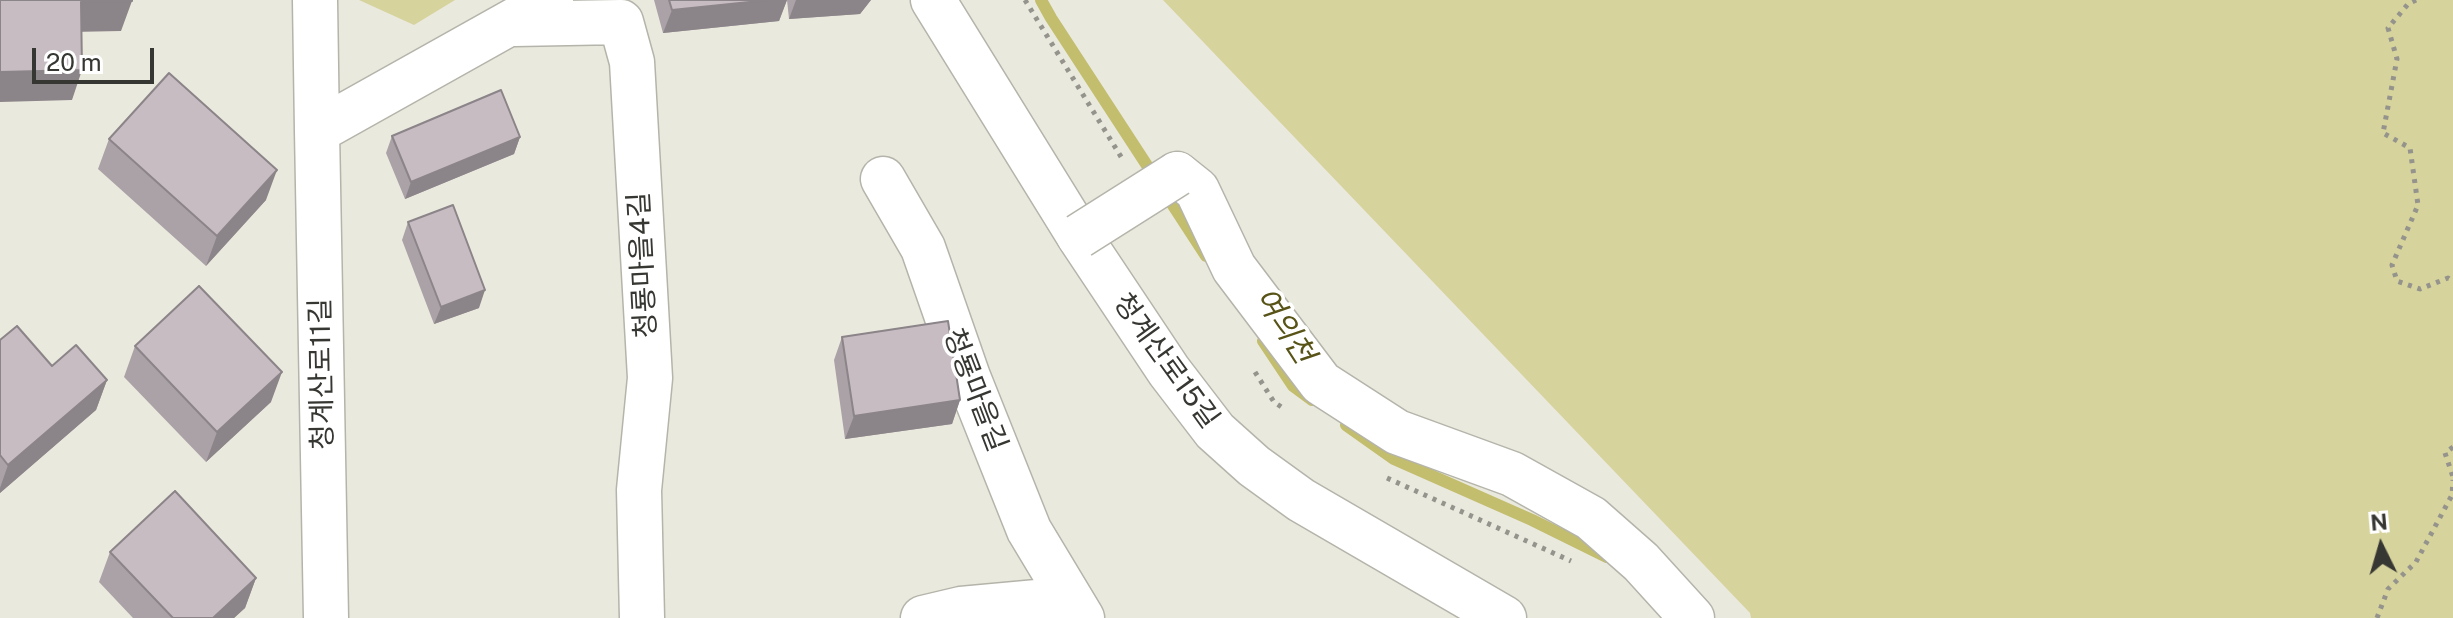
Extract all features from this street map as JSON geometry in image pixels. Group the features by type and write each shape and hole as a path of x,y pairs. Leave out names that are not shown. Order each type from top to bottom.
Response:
{"street":[{"name":"청계산로11길","path":"315,0 326,618"},
{"path":"317,131 551,0"},
{"name":"청계산로15길","path":"933,0 1079,236 1169,371 1215,431 1254,466 1301,500 1504,618"},
{"name":"청룡마을4길","path":"512,24 621,22 632,62 650,378 639,490 643,618"},
{"path":"1079,236 1177,174 1197,190 1234,268 1321,383 1397,432 1512,474 1591,518 1641,562 1692,618"},
{"name":"청룡마을길","path":"883,179 923,248 968,377 1029,530 1076,609"},
{"name":"청룡마을길","path":"923,618 961,609 1076,609"}],"path":[{"path":"2416,0 2408,4 2388,28 2397,59 2383,133 2410,148 2418,205 2392,265 2397,281 2420,289 2448,278 2453,282"},
{"path":"2377,618 2388,589 2416,562 2452,495 2453,479 2445,453 2453,447"}],"shaded area":[{"path":"359,0 455,0 414,25"},
{"path":"1163,0 2453,0 2453,618 1751,618 1750,613"}],"building":[{"path":"0,0 132,1 81,2 82,70 0,72"},
{"path":"669,0 769,0 672,10"},
{"path":"169,73 277,170 217,236 109,139"},
{"path":"501,90 520,137 411,182 392,136"},
{"path":"453,205 485,290 441,307 408,222"},
{"path":"199,286 282,372 217,432 135,346"},
{"path":"948,321 960,400 854,416 842,337"},
{"path":"17,326 52,366 76,345 107,380 8,465 0,455 0,340"},
{"path":"175,491 256,578 213,618 173,618 110,552"}],"waterway":[{"name":"여의천","path":"1041,0 1206,256"},
{"name":"여의천","path":"1263,341 1293,386 1312,400"},
{"name":"여의천","path":"1346,425 1394,459 1607,557"}]}
